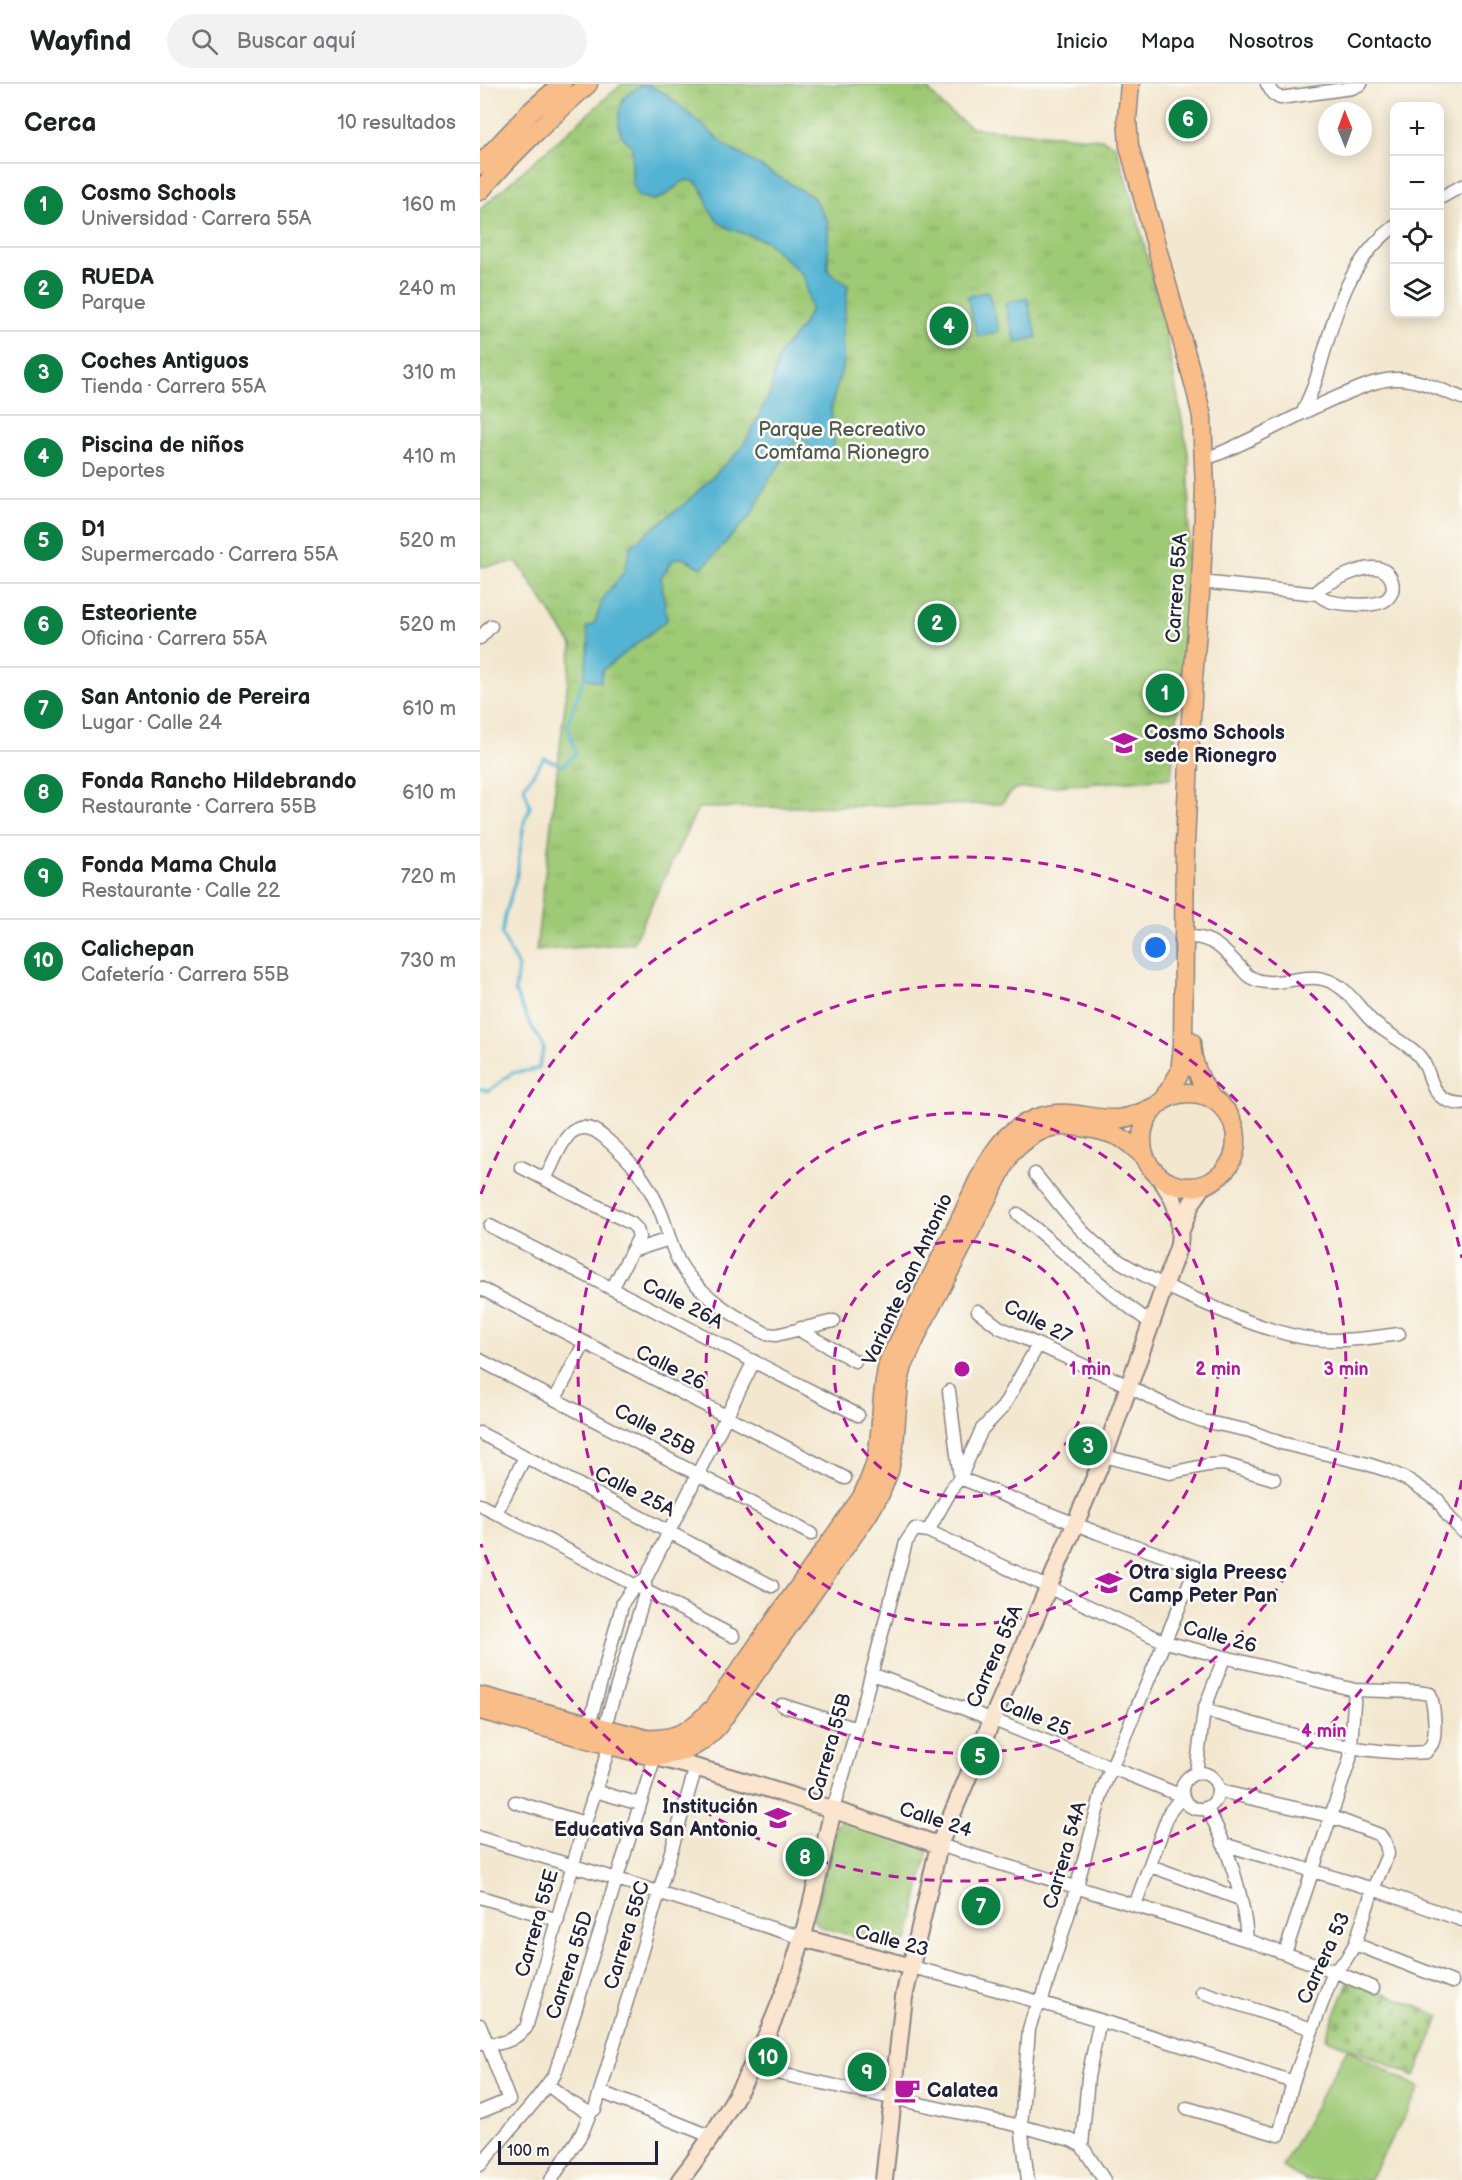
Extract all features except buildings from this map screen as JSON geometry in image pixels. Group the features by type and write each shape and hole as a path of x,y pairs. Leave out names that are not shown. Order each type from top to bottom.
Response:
{"main road":[{"path":"480,165 530,112 562,84"},
{"path":"480,191 507,159 539,127 588,84"},
{"name":"Carrera 55A","path":"1130,84 1127,119 1129,146 1196,391 1202,417 1205,459 1201,582 1192,679 1185,843 1183,1045 1179,1072 1160,1103"},
{"name":"Carrera 55A","path":"1140,84 1139,140 1143,161 1204,385 1210,411 1214,456 1210,583 1198,750 1192,937 1192,1054 1197,1074 1212,1099"},
{"path":"1184,1093 1198,1094 1212,1099 1220,1104 1231,1118 1236,1144 1231,1162 1220,1176 1204,1185 1194,1187 1176,1185 1159,1177 1151,1168 1142,1149 1142,1130 1145,1122 1160,1103 1184,1093"},
{"name":"Variante San Antonio","path":"657,1748 697,1725 714,1707 862,1497 877,1458 883,1382 889,1361 975,1190 1003,1141 1020,1126 1038,1117 1054,1113 1072,1112 1118,1119 1140,1114 1160,1103"},
{"name":"Variante San Antonio","path":"657,1748 684,1752 696,1746 717,1727 867,1516 880,1494 889,1471 894,1445 899,1382 903,1366 921,1326 1010,1154 1021,1142 1044,1130 1068,1127 1110,1134 1123,1139 1145,1158"},
{"name":"Carrera 55A","path":"884,2180 900,2021 939,1845 1104,1456 1179,1245 1178,1207 1159,1177"},
{"name":"Carrera 55A","path":"1180,1232 1191,1204 1204,1185"},
{"name":"Calle 24","path":"480,1696 657,1748 696,1767 833,1809 939,1845"},
{"name":"Calle 24","path":"480,1710 601,1733"},
{"path":"696,1746 696,1767"},
{"name":"Carrera 55B","path":"685,2179 753,2068 770,2028 802,1938 833,1809"},
{"name":"Calle 23","path":"802,1938 912,1967"}],"street":[{"path":"1270,89 1280,98 1352,88 1361,84"},
{"path":"1444,196 1462,186"},
{"path":"1303,412 1318,376 1329,332 1340,301 1353,273 1369,249 1390,231"},
{"path":"1214,456 1249,441 1303,412 1369,384 1400,379 1413,381 1462,398"},
{"path":"1210,583 1318,594 1328,601 1339,603 1371,604 1388,597 1393,585 1390,575 1385,570 1371,568 1323,586 1319,589 1318,594"},
{"path":"480,638 491,626"},
{"path":"1192,937 1202,937 1217,943 1250,977 1265,982 1318,978 1344,988 1373,1022 1416,1053 1437,1095 1449,1103 1462,1104"},
{"path":"545,1179 570,1134 578,1128 589,1128 601,1134 629,1159 639,1173 655,1200 682,1267 711,1300 768,1334 776,1335 834,1321"},
{"path":"521,1167 637,1228 639,1237 612,1289"},
{"path":"1035,1174 1072,1220 1109,1254 1165,1286 1249,1323 1312,1339 1339,1340 1399,1334"},
{"path":"1018,1214 1152,1324"},
{"name":"Calle 26A","path":"490,1226 858,1414"},
{"path":"632,1251 669,1239"},
{"name":"Calle 26","path":"480,1288 845,1478"},
{"name":"Calle 27","path":"978,1311 999,1327 1181,1413 1203,1421 1250,1431 1281,1443 1365,1463 1410,1481 1438,1500 1448,1516 1462,1531"},
{"path":"801,1328 804,1333 855,1361"},
{"path":"555,1399 584,1344"},
{"path":"928,1531 960,1478 982,1429 1003,1407 1038,1345"},
{"name":"Calle 25B","path":"480,1359 811,1534"},
{"name":"Carrera 55E","path":"601,1733 642,1585 754,1361"},
{"path":"949,1391 960,1478"},
{"name":"Calle 25A","path":"480,1433 772,1586"},
{"path":"1104,1456 1170,1473 1224,1464 1274,1479"},
{"path":"496,1513 525,1457"},
{"path":"960,1478 1076,1524"},
{"path":"480,1505 642,1585 733,1636"},
{"name":"Carrera 54A","path":"1028,2180 1021,2126 1029,2029 1034,2013 1041,2002 1077,1886 1110,1768 1121,1749 1196,1567 1076,1524"},
{"name":"Carrera 55B","path":"833,1809 857,1730 906,1542 915,1529 928,1531"},
{"name":"Calle 26","path":"928,1531 1165,1642 1355,1690 1417,1692 1430,1695 1433,1702 1434,1735 1432,1744 1426,1752 1408,1753 1353,1748"},
{"name":"Carrera 55E","path":"483,2043 499,2043 513,2039 526,2028 595,1791 601,1733 623,1602 642,1585"},
{"path":"1196,1773 1204,1710 1224,1658"},
{"name":"Calle 25","path":"872,1674 1182,1796"},
{"path":"1285,1953 1353,1748 1355,1690"},
{"path":"782,1705 857,1730"},
{"path":"1204,1710 1329,1744 1353,1748"},
{"name":"Carrera 55D","path":"480,2165 555,2074 657,1748"},
{"name":"Carrera 55C","path":"551,2180 582,2133 601,2092 635,1969 696,1767"},
{"path":"1135,1905 1169,1814 1182,1796 1184,1781 1196,1773 1210,1776 1216,1782 1219,1791 1216,1802 1207,1809 1194,1809 1182,1796"},
{"path":"595,1791 640,1804"},
{"path":"1219,1791 1330,1816"},
{"path":"515,1802 585,1823"},
{"path":"1207,1809 1215,1822 1242,1900 1247,1940"},
{"name":"Carrera 53","path":"1187,2108 1279,2135 1293,2082 1334,1971 1345,1961 1355,1944 1373,1889 1388,1854 1386,1844 1380,1834 1330,1816"},
{"name":"Calle 23","path":"481,1842 617,1879 802,1938"},
{"path":"1223,1844 1373,1889 1462,1920"},
{"name":"Calle 24","path":"939,1845 1247,1940 1334,1971 1373,1988"},
{"path":"1151,1866 1242,1900"},
{"path":"480,1897 558,1920"},
{"path":"1355,1944 1452,1982"},
{"name":"Calle 23","path":"912,1967 1041,2002 1293,2082"},
{"path":"1202,1992 1312,2029"},
{"path":"1082,2146 1088,2077 1100,2020"},
{"path":"480,2025 483,2043 509,2100 480,2112"},
{"path":"753,2068 1021,2126 1071,2140 1082,2146 1104,2180"},
{"path":"548,2085 570,2102 590,2113"},
{"path":"601,2092 710,2136"}],"green space":[{"name":"Parque Recreativo Comfama Rionegro","path":"622,84 923,84 946,109 972,128 1102,139 1116,146 1137,216 1165,328 1189,459 1189,602 1171,778 1014,789 1001,804 698,808 633,943 536,951 572,645 517,562 480,567 480,209"},
{"path":"846,1817 928,1850 909,1938 904,1944 892,1948 819,1926 813,1920 835,1829"},
{"path":"1350,1979 1440,2016 1415,2076 1325,2038"},
{"path":"1347,2049 1420,2088 1369,2180 1305,2180 1282,2167"}],"water":[{"path":"641,85 650,86 664,93 729,148 813,197 828,222 828,271 848,285 842,337 844,362 831,407 835,453 815,452 800,436 770,478 752,514 702,568 683,558 674,559 661,577 667,620 602,671 601,682 584,678 589,642 586,628 594,624 604,597 624,572 631,546 688,501 742,448 770,394 777,361 782,350 801,328 811,309 804,276 766,241 730,229 718,221 709,209 705,195 697,183 690,180 682,182 663,197 653,200 638,196 632,178 632,146 622,136 619,127 619,113 623,99"},
{"path":"988,291 999,331 978,337 967,297"},
{"path":"1027,298 1037,337 1016,343 1005,303"}],"waterway":[{"path":"480,1089 489,1091 512,1073 538,1069 544,1048 515,992 518,967 502,935 505,915 517,875 524,822 530,807 524,787 544,758 563,766 576,753 567,725 584,678"}],"place":[{"name":"Esteoriente","path":"1188,119"},
{"name":"Piscina de niños","path":"949,326"},
{"name":"RUEDA","path":"937,623"},
{"name":"Cosmo Schools","path":"1165,693"},
{"name":"Cosmo Schools sede Rionegro","path":"1124,743"},
{"name":"Coches Antiguos","path":"1088,1446"},
{"name":"Otra sigla Preesc Camp Peter Pan","path":"1109,1583"},
{"name":"D1","path":"980,1756"},
{"name":"Institución Educativa San Antonio","path":"778,1818"},
{"name":"Fonda Rancho Hildebrando","path":"805,1857"},
{"name":"San Antonio de Pereira","path":"981,1906"},
{"name":"Calichepan","path":"768,2057"},
{"name":"Fonda Mama Chula","path":"867,2072"},
{"name":"Calatea","path":"907,2090"}]}
